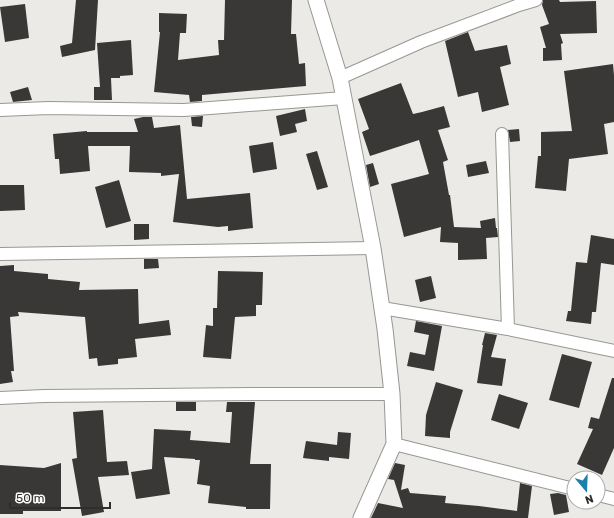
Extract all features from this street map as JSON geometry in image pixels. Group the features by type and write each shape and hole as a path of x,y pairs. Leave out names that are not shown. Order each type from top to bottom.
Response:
{"street":[{"path":"316,0 340,78 373,248 386,329 392,394 394,444 362,518"},
{"path":"340,78 421,42 536,0"},
{"path":"0,110 49,108 184,110 344,98"},
{"path":"502,134 508,329"},
{"path":"0,254 373,248"},
{"path":"382,308 508,329 614,351"},
{"path":"0,398 251,394 392,394"},
{"path":"394,444 566,487"}],"building":[{"path":"76,0 98,0 95,50 62,57 60,46 72,43"},
{"path":"225,0 292,0 291,34 296,34 299,64 305,63 306,86 202,95 202,101 190,102 189,95 154,92 160,32 159,13 187,14 186,33 180,33 178,60 219,55 218,40 224,40"},
{"path":"543,0 559,0 560,2 596,1 597,33 560,34 563,43 561,44 562,60 543,61 543,48 546,48 540,27 549,24 542,5"},
{"path":"25,4 29,38 5,42 0,7"},
{"path":"468,32 475,51 507,45 511,64 500,67 509,105 482,112 478,92 458,97 445,41"},
{"path":"131,40 133,75 120,76 120,78 111,78 112,100 94,100 94,87 100,87 97,43"},
{"path":"613,64 614,122 604,124 608,154 569,159 566,191 535,188 538,156 541,156 541,132 572,131 564,71"},
{"path":"401,83 413,114 444,106 450,127 438,130 448,160 443,162 450,195 454,227 481,228 480,221 495,218 498,237 486,238 487,259 458,260 458,243 440,242 441,227 404,237 391,184 429,174 419,140 370,156 362,132 369,129 358,99"},
{"path":"28,87 32,100 13,102 10,92"},
{"path":"305,109 307,121 295,124 297,132 280,136 276,116"},
{"path":"203,116 202,127 192,126 191,117"},
{"path":"152,117 154,128 180,125 187,199 250,193 253,228 228,231 228,226 218,227 173,222 179,174 161,176 161,173 129,172 130,146 88,146 90,171 60,174 59,159 55,159 53,134 87,131 138,132 134,119"},
{"path":"519,129 520,141 510,142 508,130"},
{"path":"273,142 277,169 253,173 249,146"},
{"path":"317,151 328,187 317,190 306,154"},
{"path":"486,161 489,173 468,177 466,165"},
{"path":"373,163 379,184 370,187 366,165"},
{"path":"119,180 131,221 106,228 95,187"},
{"path":"0,185 24,185 25,210 0,211"},
{"path":"134,224 149,224 149,239 134,240"},
{"path":"591,235 614,239 614,265 601,263 596,312 592,312 591,324 566,321 568,311 571,311 576,262 587,263"},
{"path":"144,259 158,259 159,268 144,269"},
{"path":"14,265 14,271 48,274 48,279 80,282 79,290 138,289 139,324 169,320 171,335 135,339 137,357 118,359 118,364 98,366 97,358 89,359 85,317 18,312 19,316 10,317 14,371 11,371 13,382 0,384 0,266"},
{"path":"218,271 263,272 262,305 256,305 256,316 235,317 231,359 203,357 206,325 213,326 213,308 217,308"},
{"path":"431,276 436,298 420,302 415,280"},
{"path":"416,321 442,326 434,371 407,366 410,352 425,355 429,335 414,332"},
{"path":"485,333 497,335 491,357 506,359 502,386 477,383"},
{"path":"562,354 592,362 579,408 549,400"},
{"path":"612,378 614,378 614,448 604,470 591,470 577,464 593,429 588,428 591,417 599,419"},
{"path":"436,382 463,390 450,432 450,438 425,436 426,415"},
{"path":"499,394 528,403 519,429 491,420"},
{"path":"176,402 196,402 196,411 176,411"},
{"path":"227,402 255,402 250,464 271,464 270,509 246,509 246,507 208,503 210,486 197,484 200,460 195,459 164,457 170,494 136,499 131,472 152,469 154,429 191,431 190,440 230,443 232,412 226,412"},
{"path":"103,410 107,462 127,461 129,475 98,477 104,512 82,516 72,459 77,458 73,412"},
{"path":"338,432 351,433 349,459 329,457 329,461 303,458 306,441 337,445"},
{"path":"61,463 61,511 23,511 23,514 0,514 0,465 44,468"},
{"path":"395,463 405,465 401,490 408,488 410,493 446,496 445,503 517,511 520,483 532,486 528,518 371,518 378,503 403,508 394,480 388,479"},
{"path":"558,493 566,495 566,510 569,510 569,512 554,515 550,494"}]}
